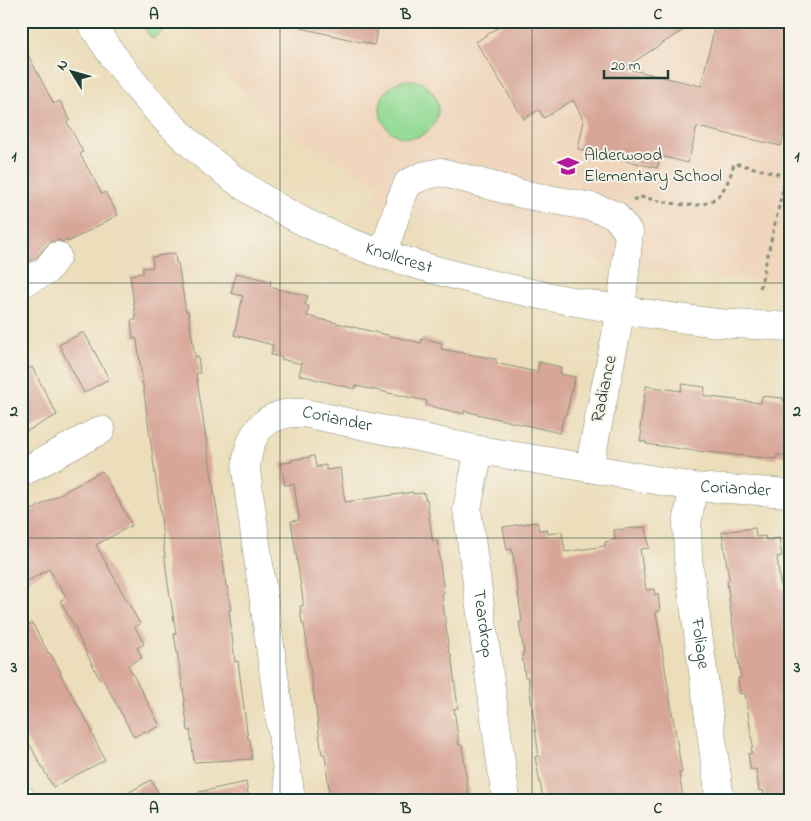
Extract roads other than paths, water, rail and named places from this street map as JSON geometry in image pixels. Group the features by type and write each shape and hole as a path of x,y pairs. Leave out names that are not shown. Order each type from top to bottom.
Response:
{"street":[{"name":"Knollcrest","path":"90,21 112,57 152,106 182,136 222,170 264,199 313,227 383,254 487,283 578,303 719,323 790,327"},
{"name":"Radiance","path":"383,254 408,183 423,176 441,172 522,194 592,207 615,215 630,233 621,310 589,468"},
{"path":"21,284 46,271 57,256"},
{"name":"Coriander","path":"291,800 246,470 247,453 252,438 268,421 278,415 304,413 479,450 693,487 790,493"},
{"path":"21,473 101,430"},
{"name":"Teardrop","path":"479,450 467,509 506,800"},
{"name":"Foliage","path":"693,487 687,525 688,558 720,800"}],"place":[{"name":"Alderwood Elementary School","path":"568,166"}]}
